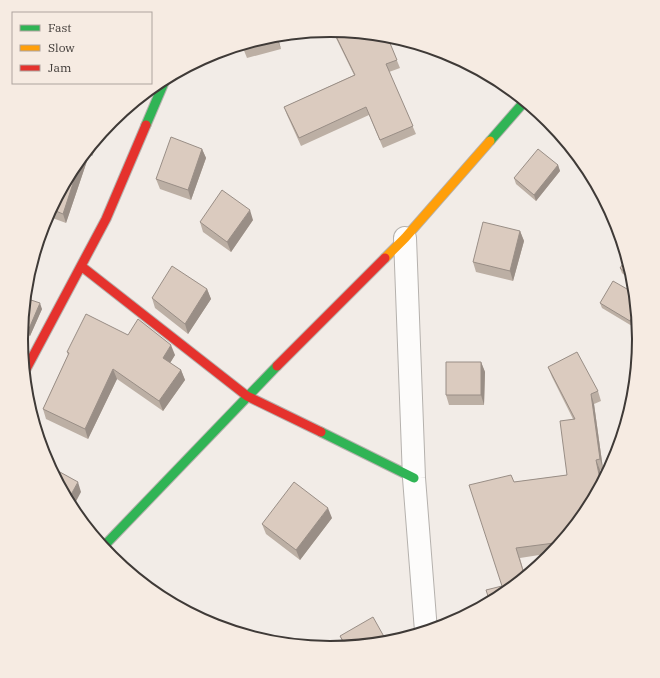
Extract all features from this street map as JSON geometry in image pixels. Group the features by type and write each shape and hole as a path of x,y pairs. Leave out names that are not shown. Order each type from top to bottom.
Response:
{"street":[{"path":"29,363 106,219 162,88"},
{"path":"107,543 247,396 405,238 521,105"},
{"path":"405,238 414,478 426,625"},
{"path":"81,266 247,396 414,478"}],"building":[{"path":"337,37 390,43 397,60 386,64 413,126 380,140 366,107 299,138 284,107 355,75"},
{"path":"171,137 202,149 188,190 156,179"},
{"path":"538,149 558,165 534,195 514,178"},
{"path":"75,177 63,214 56,211"},
{"path":"222,190 250,210 227,242 200,222"},
{"path":"483,222 520,231 510,271 473,262"},
{"path":"623,264 624,272 620,268"},
{"path":"172,266 207,289 185,324 152,298"},
{"path":"613,281 627,289 630,321 600,303"},
{"path":"31,300 40,303 28,330"},
{"path":"86,314 128,335 138,319 171,345 163,358 181,370 159,401 113,369 85,429 43,409 69,353 67,352"},
{"path":"577,352 598,391 591,394 600,459 596,460 599,476 570,523 552,543 516,548 523,571 488,596 486,590 502,586 469,485 511,475 514,482 567,475 560,421 575,419 548,367"},
{"path":"446,362 481,362 481,395 446,395"},
{"path":"58,471 78,482 71,495"},
{"path":"294,482 328,508 296,550 262,524"},
{"path":"373,617 384,636 343,640 340,636"}],"traffic: fast":[{"path":"146,125 162,88"},
{"path":"490,141 521,105"},
{"path":"107,543 277,366"},
{"path":"321,432 414,478"}],"traffic: slow":[{"path":"385,258 405,238 490,141"}],"traffic: jam":[{"path":"29,363 106,219 146,125"},
{"path":"277,366 385,258"},
{"path":"81,266 247,396 321,432"}]}
